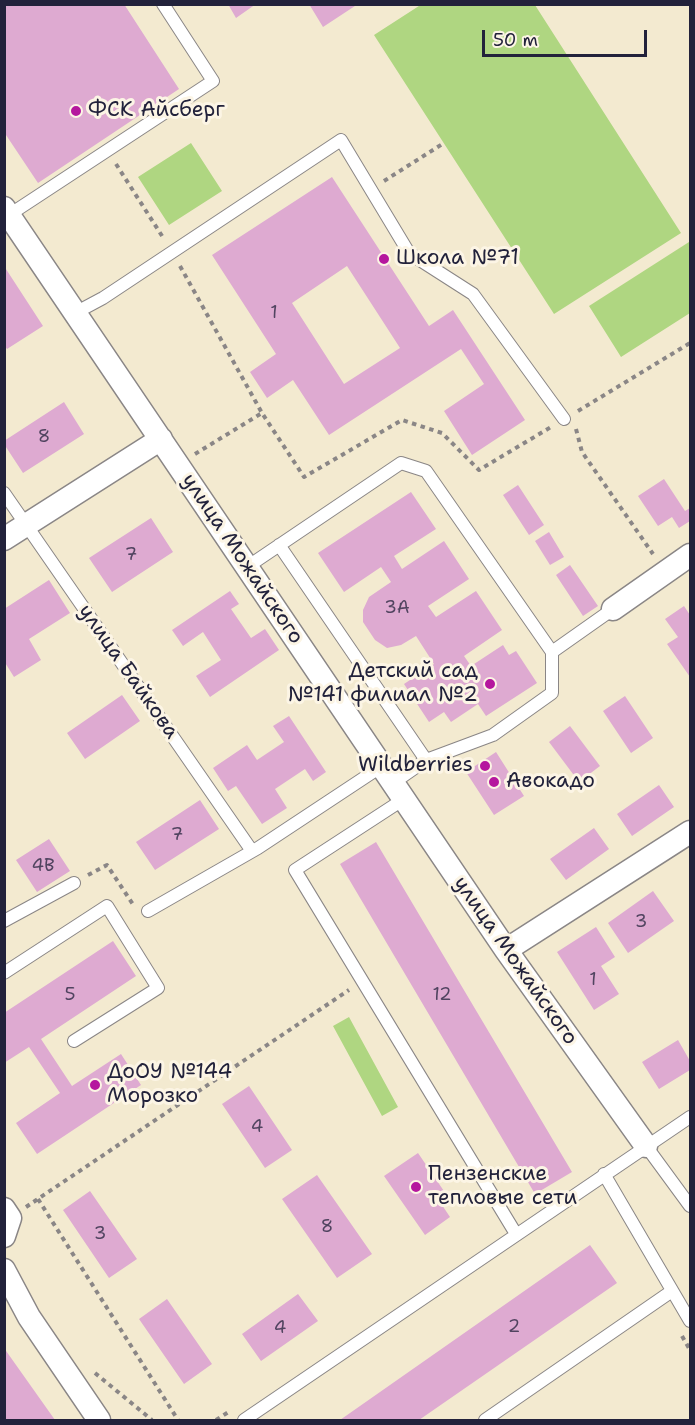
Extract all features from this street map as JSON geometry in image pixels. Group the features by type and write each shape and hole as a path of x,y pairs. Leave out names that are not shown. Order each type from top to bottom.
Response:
{"street":[{"name":"улица Можайского","path":"7,212 506,950 646,1146"},
{"path":"4,539 161,439"},
{"path":"613,609 690,555"},
{"path":"506,950 690,832"},
{"path":"4,1270 29,1317 99,1420"}],"lane":[{"path":"7,212 107,151 213,81 164,4"},
{"path":"75,313 341,140 409,253 473,294 569,421"},
{"path":"247,567 401,463 426,471 552,652 552,693 493,735 426,760 393,783 295,870 516,1234"},
{"name":"улица Байкова","path":"4,493 252,851"},
{"path":"279,545 426,760"},
{"path":"552,652 613,609"},
{"path":"148,911 252,851 393,783"},
{"path":"4,921 74,883"},
{"path":"4,973 107,906 158,988 74,1041"},
{"path":"244,1420 690,1117"},
{"path":"646,1146 690,1206"},
{"path":"604,1174 690,1321"},
{"path":"485,1420 672,1292"}],"path":[{"path":"371,190 444,143"},
{"path":"107,151 172,251 262,413 304,477 402,420 442,433 479,470 569,421 690,343"},
{"path":"192,456 262,413"},
{"path":"569,421 582,452 665,572"},
{"path":"74,883 107,865 135,907 148,911"},
{"path":"6,1221 362,981"},
{"path":"38,1198 178,1420"}],"green space":[{"path":"422,4 535,5 681,233 554,314 374,35"},
{"path":"191,143 222,191 169,225 138,177"},
{"path":"689,242 690,313 621,357 589,306"},
{"path":"349,1017 398,1107 382,1116 333,1026"}],"building":[{"name":"ФСК Айсберг","path":"4,4 124,4 179,89 38,183 4,132"},
{"path":"228,4 256,4 236,18"},
{"path":"309,4 358,4 323,27"},
{"path":"332,177 429,326 453,310 525,420 472,455 444,411 484,384 461,349 329,435 293,380 267,398 250,372 276,354 212,255","holes":["347,266 400,348 344,384 292,303"]},
{"path":"4,266 43,326 7,349 4,345"},
{"path":"64,402 84,434 23,473 4,441"},
{"path":"664,479 685,511 690,508 690,521 679,528 672,517 658,526 638,496"},
{"path":"518,485 544,525 529,535 503,495"},
{"path":"411,492 436,529 394,556 402,569 444,541 469,579 428,606 436,617 476,591 502,630 464,656 471,666 503,645 509,655 516,651 537,683 486,716 478,704 451,722 444,712 429,722 404,684 434,664 416,636 401,645 387,648 375,640 363,622 363,610 369,597 391,582 381,567 344,592 318,553"},
{"path":"151,518 173,552 112,592 89,558"},
{"path":"549,532 564,557 550,565 535,541"},
{"path":"570,565 598,606 583,616 556,575"},
{"path":"49,580 70,613 29,639 41,660 14,677 4,661 4,609"},
{"path":"230,591 239,604 231,609 251,638 265,629 279,650 210,697 196,676 221,660 203,632 183,646 172,630"},
{"path":"684,606 690,615 690,677 667,644 678,637 665,619"},
{"path":"122,695 140,721 85,759 67,733"},
{"path":"625,696 653,738 631,753 603,711"},
{"path":"289,716 326,772 313,781 305,769 275,789 287,808 262,824 236,786 228,791 213,768 247,745 257,760 284,742 273,726"},
{"path":"570,726 600,766 579,782 549,742"},
{"name":"Авокадо","path":"496,752 524,796 494,815 466,772"},
{"path":"659,785 674,807 632,836 617,814"},
{"path":"200,800 219,829 155,870 136,842"},
{"path":"594,828 609,849 566,880 550,859"},
{"path":"49,839 70,871 37,892 16,860"},
{"path":"376,842 572,1172 535,1194 340,864"},
{"path":"653,891 674,921 628,953 608,923"},
{"path":"596,927 615,957 601,966 619,994 594,1010 557,952"},
{"path":"113,941 136,976 41,1039 72,1086 121,1054 141,1085 37,1154 16,1123 60,1093 29,1047 4,1063 4,1013"},
{"path":"678,1040 690,1061 690,1070 659,1089 642,1062"},
{"path":"249,1086 292,1150 265,1168 222,1104"},
{"name":"Пензенские тепловые сети","path":"418,1153 448,1197 440,1202 450,1217 425,1235 384,1176"},
{"path":"317,1175 372,1254 337,1278 282,1199"},
{"path":"90,1191 137,1259 109,1278 63,1210"},
{"path":"590,1245 617,1283 419,1420 340,1420"},
{"path":"298,1294 318,1321 261,1361 242,1334"},
{"path":"167,1299 212,1364 184,1384 139,1319"},
{"path":"4,1348 55,1420 7,1420 4,1417"}],"place":[{"name":"ФСК Айсберг","path":"76,111"},
{"name":"Школа №71","path":"384,259"},
{"name":"Детский сад №141 филиал №2","path":"490,684"},
{"name":"Wildberries","path":"485,766"},
{"name":"Авокадо","path":"494,782"},
{"name":"ДоОУ №144 Морозко","path":"95,1085"},
{"name":"Пензенские тепловые сети","path":"416,1187"}]}
